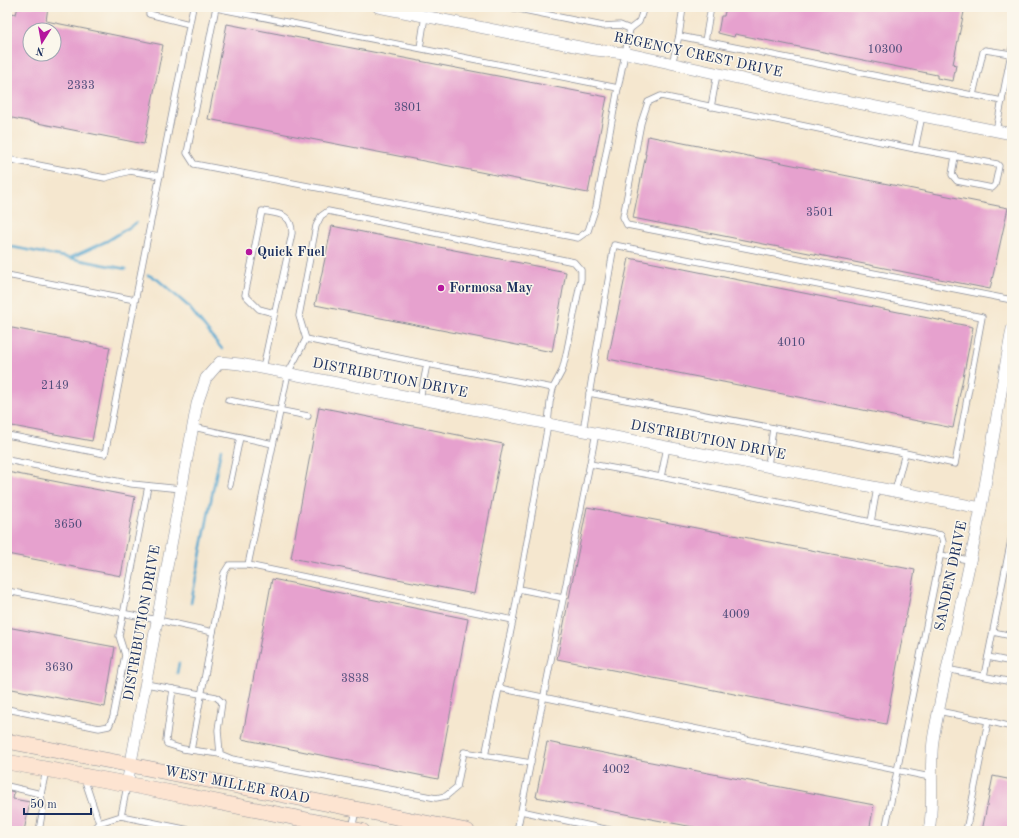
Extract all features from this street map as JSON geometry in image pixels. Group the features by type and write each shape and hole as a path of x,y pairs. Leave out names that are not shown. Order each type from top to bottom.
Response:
{"main road":[{"name":"WEST MILLER ROAD","path":"7,742 131,764 467,831"},
{"name":"WEST MILLER ROAD","path":"7,762 127,784 355,830"}],"street":[{"name":"REGENCY CREST DRIVE","path":"378,7 595,50 625,53 717,74 1012,134"},
{"name":"SANDEN DRIVE","path":"929,831 931,816 930,777 933,737 1007,383 1012,329"},
{"name":"DISTRIBUTION DRIVE","path":"127,784 197,404 206,378 220,362 240,364 288,373 981,508"}],"lane":[{"path":"150,7 149,14 189,24"},
{"path":"7,435 105,454 193,7"},
{"path":"618,88 216,7 187,153 194,164 578,238 588,231 596,207 630,28 639,22 644,7"},
{"path":"509,7 603,26 620,25 630,28"},
{"path":"672,64 679,36 683,7"},
{"path":"705,41 711,7"},
{"path":"420,48 425,16"},
{"path":"679,36 1002,101"},
{"path":"973,95 983,52 985,50 1011,51 996,131"},
{"path":"711,107 717,74"},
{"path":"955,156 952,175 957,181 992,188 995,185 999,166 997,164 955,156 915,149 661,96 648,102 641,123 623,217 627,225 1012,300"},
{"path":"915,149 922,116"},
{"path":"7,159 105,178 130,171 160,176"},
{"path":"263,369 292,233 292,227 288,218 282,215 262,211 245,295 259,309 274,313"},
{"path":"248,565 288,373 306,339 300,316 316,226 320,216 328,211 574,262 581,270 582,279 562,371 554,388 550,402 548,424 519,589 485,756"},
{"path":"583,431 589,393 614,245 982,317 955,464 905,453 589,393"},
{"path":"7,275 135,300"},
{"path":"306,339 554,388"},
{"path":"420,399 427,364"},
{"path":"228,400 308,416"},
{"path":"193,427 273,444"},
{"path":"768,466 773,428"},
{"path":"517,831 596,433"},
{"path":"230,485 240,437"},
{"path":"660,478 667,447"},
{"path":"895,491 905,453"},
{"path":"7,460 132,484 182,489"},
{"path":"590,464 941,535 943,542 885,831"},
{"path":"7,709 100,728 109,726 113,717 125,655 120,636 123,613 148,486"},
{"path":"871,522 877,488"},
{"path":"984,676 1012,535"},
{"path":"940,555 970,560"},
{"path":"191,750 224,573 229,565 248,565 513,620"},
{"path":"519,589 563,598"},
{"path":"7,591 213,632"},
{"path":"993,632 1012,636"},
{"path":"988,657 1012,662"},
{"path":"946,669 1012,682"},
{"path":"146,684 216,697 222,702 218,730 220,754"},
{"path":"499,688 930,777"},
{"path":"173,689 166,744 191,750 220,754 232,758 436,798 446,796 457,787 464,752 530,763"},
{"path":"938,711 1012,727"},
{"path":"966,831 988,721"},
{"path":"39,831 43,808 41,794 46,769"},
{"path":"84,776 99,823"},
{"path":"121,816 127,784"},
{"path":"7,786 41,794"},
{"path":"355,830 356,809"},
{"path":"521,811 614,831"},
{"path":"91,831 99,823 121,816 194,831"}],"building":[{"path":"18,7 48,7 46,21 51,22 22,22 22,62 62,62 62,24 163,45 144,144 7,117 7,12 16,14"},
{"path":"726,7 965,7 953,64 956,65 953,81 937,78 937,75 735,34 734,37 718,33 721,16 724,16"},
{"path":"227,24 607,97 588,193 208,119"},
{"path":"648,136 1008,208 990,289 633,218 646,154"},
{"name":"Formosa May","path":"332,226 566,272 552,352 315,305"},
{"path":"629,258 973,327 953,428 608,359"},
{"path":"7,327 110,347 92,441 7,425"},
{"path":"319,407 503,444 474,594 291,558"},
{"path":"7,472 135,497 121,576 7,554"},
{"path":"587,507 915,570 886,724 557,659"},
{"path":"272,579 468,619 438,779 242,739"},
{"path":"7,627 115,647 105,707 7,688"},
{"path":"547,742 874,805 869,831 714,831 536,797"},
{"path":"993,776 1012,780 1012,831 982,831"},
{"path":"7,790 14,792 13,799 30,802 24,831 7,831"}],"waterway":[{"path":"70,258 107,241 136,223"},
{"path":"7,246 126,269"},
{"path":"148,275 157,279 188,306 222,349"},
{"path":"191,603 221,449"},
{"path":"177,673 179,663"}],"place":[{"name":"Quick Fuel","path":"249,252"},
{"name":"Formosa May","path":"441,288"}]}
